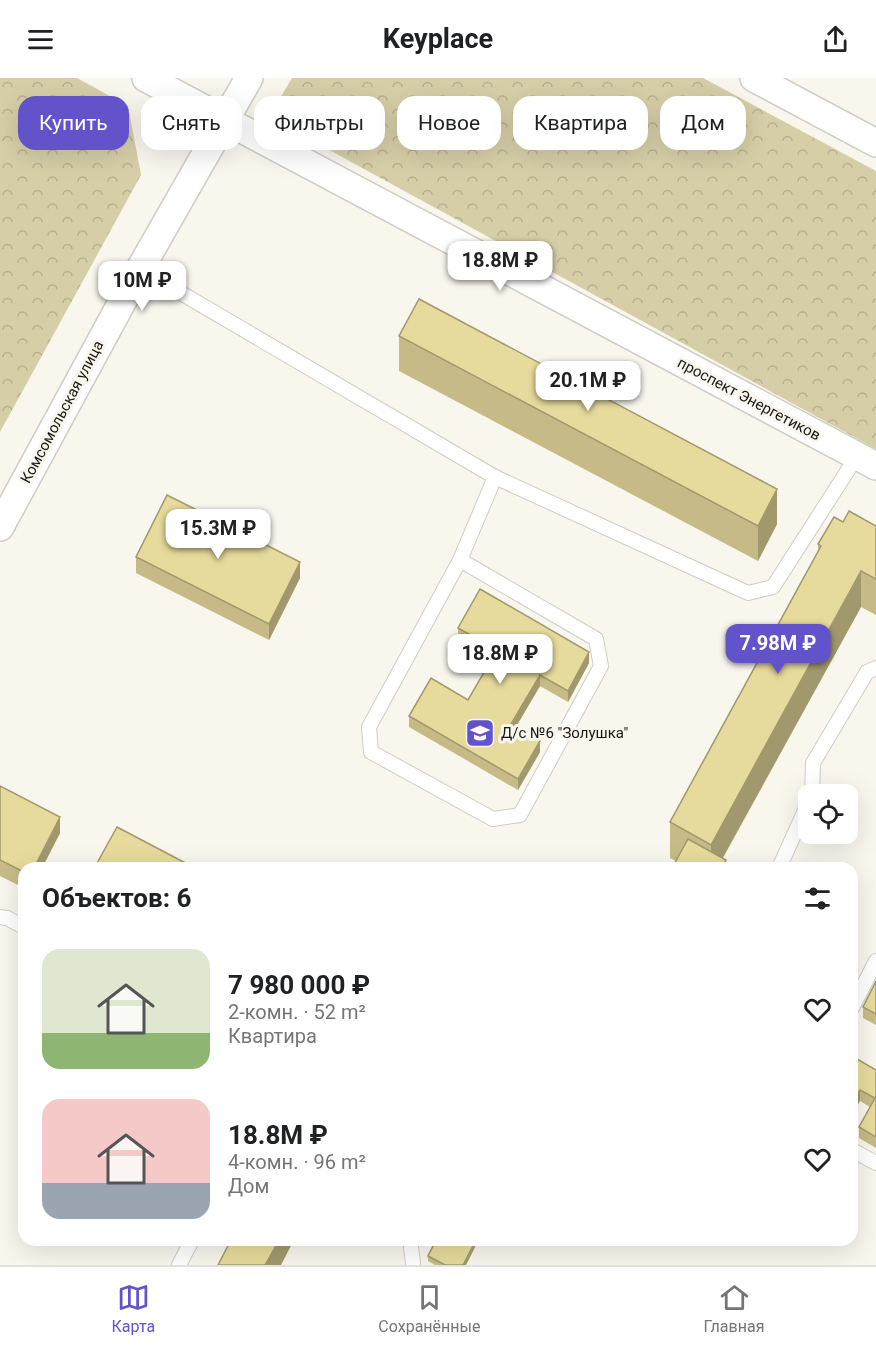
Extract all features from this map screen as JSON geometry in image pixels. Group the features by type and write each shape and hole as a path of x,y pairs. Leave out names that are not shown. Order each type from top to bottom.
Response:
{"street":[{"name":"проспект Энергетиков","path":"146,78 179,96"},
{"name":"Комсомольская улица","path":"238,96 249,78"},
{"path":"754,78 876,143"},
{"name":"проспект Энергетиков","path":"242,130 867,461"},
{"name":"Комсомольская улица","path":"0,527 207,150"}],"lane":[{"path":"140,269 495,477 748,592 773,587 867,461"},
{"path":"460,560 596,639 601,666 520,815 493,819 371,752 369,727 460,560 495,477"},
{"path":"812,784 813,763 867,672 876,668"},
{"path":"782,862 798,826"},
{"path":"0,917 18,924"},
{"path":"858,996 876,961"},
{"path":"858,1153 876,1163"},
{"path":"179,1265 189,1246"},
{"path":"411,1246 413,1263"}],"green space":[{"path":"0,78 77,78 110,96 18,96 18,150 129,150 129,111 141,175 0,432"},
{"path":"292,78 703,78 736,96 660,96 660,150 746,150 746,101 876,171 876,449 329,150 385,150 385,96 281,96"}],"building":[{"path":"419,299 777,489 758,526 399,336"},
{"path":"167,495 300,562 269,624 136,557"},
{"path":"849,511 876,526 876,579 861,571 711,845 670,822 821,546 818,544 834,517 843,522"},
{"path":"480,589 589,652 568,691 540,675 511,724 540,741 518,779 409,716 431,678 468,700 497,650 458,628"},
{"path":"0,786 60,817 37,862 18,862 18,869 0,860"},
{"path":"117,827 184,862 98,862"},
{"path":"688,839 726,860 725,862 675,862"},
{"path":"876,981 876,1014 863,1007"},
{"path":"858,1060 876,1070 876,1137 859,1127 875,1098 860,1090 858,1094"},
{"path":"228,1246 276,1246 265,1265 218,1265"},
{"path":"433,1246 473,1246 463,1265 445,1265 428,1256"}],"place":[{"name":"Д/с №6 \"Золушка\"","path":"480,733"}]}
